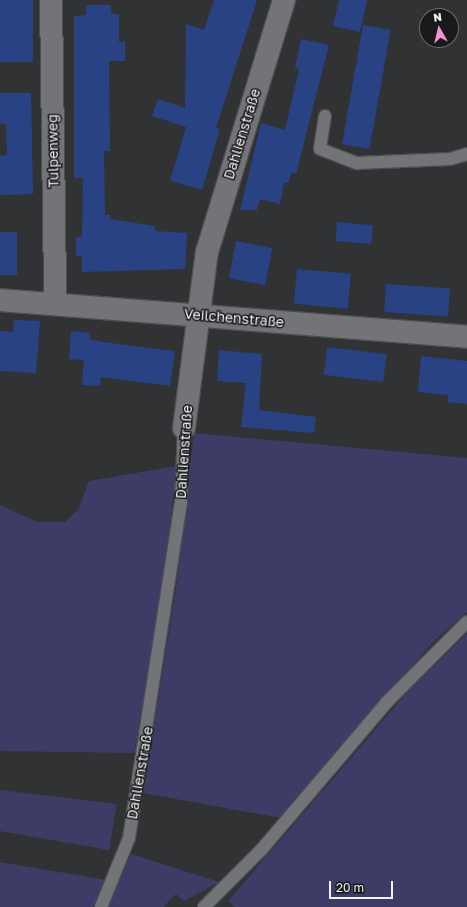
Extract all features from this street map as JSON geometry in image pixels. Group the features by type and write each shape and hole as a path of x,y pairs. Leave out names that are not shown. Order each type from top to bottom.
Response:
{"street":[{"name":"Tulpenweg","path":"51,0 55,302"},
{"name":"Dahlienstraße","path":"184,428 207,252 284,0"},
{"name":"Veilchenstraße","path":"0,300 55,302 467,337"}],"lane":[{"path":"325,116 320,149 358,163 450,159 467,154"},
{"name":"Dahlienstraße","path":"101,907 129,838 181,502 184,428"},
{"path":"204,907 267,843 387,702 467,622"}],"shaded area":[{"path":"194,433 467,458 467,612 433,642 281,818 143,793 176,588"},
{"path":"177,466 158,628 134,753 0,751 0,505 37,522 65,522 78,510 89,481"},
{"path":"467,634 467,907 235,907 228,901 411,688"},
{"path":"0,790 117,804 109,850 0,831"},
{"path":"131,854 219,882 184,901 176,894 163,907 106,907"},
{"path":"0,862 106,880 93,907 0,907"}],"building":[{"path":"0,0 33,0 33,62 0,62"},
{"path":"214,0 257,0 216,128 220,129 202,190 170,181 186,127 152,116 158,99 185,108 186,24 204,30"},
{"path":"339,0 367,0 360,32 333,26"},
{"path":"86,5 111,5 111,14 119,14 119,42 125,41 125,61 109,61 110,151 104,151 105,215 110,215 110,219 155,226 155,231 187,233 185,269 82,272 82,256 76,256 76,237 82,237 83,178 74,178 74,16 86,15"},
{"path":"363,25 391,30 370,149 342,144"},
{"path":"301,39 329,45 296,174 292,172 288,183 284,183 280,204 260,199 257,210 240,210 261,123 285,130 299,69 295,68"},
{"path":"0,93 31,93 33,194 0,195 0,156 7,155 6,124 0,124"},
{"path":"337,222 373,225 371,244 335,241"},
{"path":"0,232 17,232 17,275 0,275"},
{"path":"236,241 272,248 265,285 229,278"},
{"path":"297,269 351,274 348,309 294,304"},
{"path":"386,284 450,288 448,316 384,312"},
{"path":"14,320 40,321 36,373 0,371 0,331 13,332"},
{"path":"71,331 90,333 90,339 103,342 175,351 170,386 101,377 100,386 82,385 84,360 69,359"},
{"path":"327,347 387,354 383,382 324,375"},
{"path":"219,350 262,354 259,410 316,417 314,433 241,427 246,383 217,381"},
{"path":"421,356 467,361 467,404 448,402 448,395 418,392"}]}
